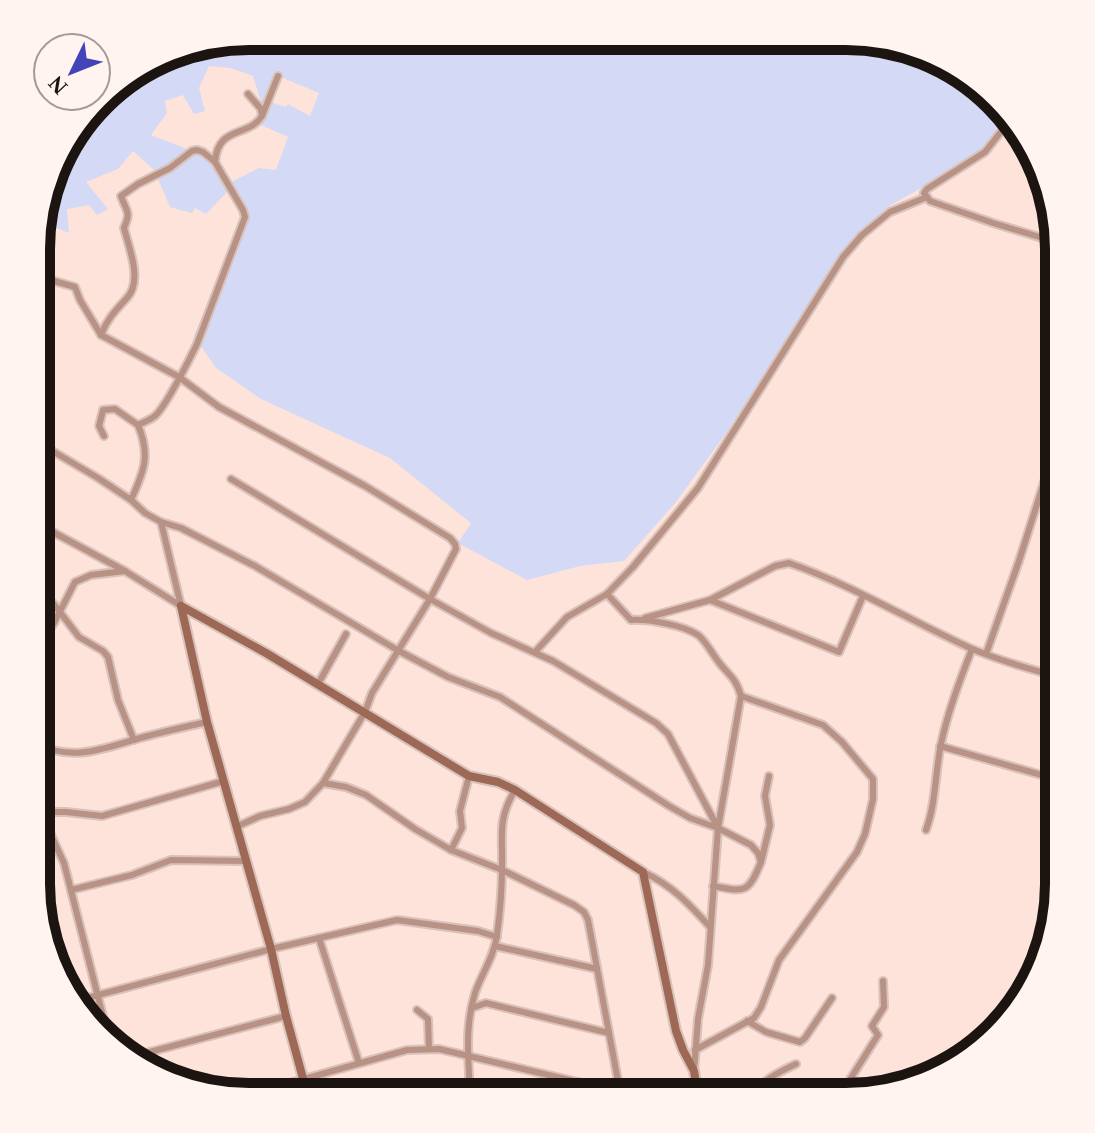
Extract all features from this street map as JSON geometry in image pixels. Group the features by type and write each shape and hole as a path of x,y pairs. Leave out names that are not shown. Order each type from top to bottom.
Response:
{"street":[{"path":"215,162 215,153 227,136 259,122 278,76"},
{"path":"248,94 261,109 262,116"},
{"path":"1004,128 985,152 924,193 930,201 981,219 1044,238 1045,235"},
{"path":"101,335 106,321 127,298 135,283 124,228 129,219 128,212 121,196 170,168 192,151 203,152 215,162 245,217 197,344 159,412 138,425"},
{"path":"535,652 567,617 607,594 698,488 843,257 862,235 890,212 927,197"},
{"path":"50,280 75,287 101,335 179,377 219,407 365,486 455,544 456,549 430,599 372,693 365,712 323,783 305,802 236,827"},
{"path":"104,436 99,426 103,410 115,409 138,425 145,440 145,467 131,500"},
{"path":"50,450 161,522 181,528 255,566 448,677 500,697 669,806 751,845 761,862"},
{"path":"231,479 430,599 491,633 553,661 663,729 718,828"},
{"path":"986,654 1045,480"},
{"path":"161,522 207,722 271,949 304,1083"},
{"path":"50,530 266,653 469,776 498,782 515,790 643,872 664,882 710,927"},
{"path":"607,594 631,620 642,619 710,600 775,566 789,563 972,649 1045,673"},
{"path":"50,627 75,582 84,577 125,571"},
{"path":"710,600 839,652 863,596"},
{"path":"50,602 79,637 108,657 118,700 134,740"},
{"path":"642,619 696,634 737,681 741,696 718,828 708,965 695,1050 696,1083"},
{"path":"318,684 346,634"},
{"path":"926,830 932,814 940,746 951,702 972,649"},
{"path":"695,1050 754,1018 779,960 857,852 865,834 873,799 873,779 823,725 741,696"},
{"path":"50,750 71,753 121,746 207,722"},
{"path":"940,746 1045,774"},
{"path":"451,850 462,828 460,811 469,776"},
{"path":"713,886 738,891 753,881 770,825 765,796 769,776"},
{"path":"50,813 102,816 224,781"},
{"path":"323,783 366,795 451,850 502,870 584,912 618,1083"},
{"path":"470,1083 467,1031 476,991 491,960 497,937 502,870 501,829 506,805 515,790"},
{"path":"50,834 64,863 104,1020"},
{"path":"71,890 132,875 171,860 246,861"},
{"path":"643,872 676,1031 694,1071"},
{"path":"87,999 271,949 397,920 478,931 497,937"},
{"path":"319,938 359,1063"},
{"path":"495,946 597,969"},
{"path":"848,1083 878,1035 872,1026 884,1007 883,981"},
{"path":"747,1021 766,1032 800,1042 832,998"},
{"path":"472,1008 486,1003 609,1033"},
{"path":"417,1010 427,1017 429,1049"},
{"path":"145,1053 286,1016"},
{"path":"289,1083 407,1050 439,1049 576,1083"},
{"path":"765,1083 796,1064"}],"shaded area":[{"path":"236,50 872,52 910,61 946,77 977,99 1004,128 984,152 948,176 889,206 862,231 836,264 724,436 676,502 624,561 580,566 527,580 458,543 471,523 390,458 261,399 216,368 194,336 246,210 231,182 259,168 276,170 288,137 261,125 270,102 286,107 288,104 310,116 319,93 276,75 263,108 253,76 231,68 209,66 199,88 205,111 194,114 183,95 165,101 167,113 151,135 210,158 229,190 206,214 195,208 192,213 170,207 154,170 133,151 118,169 86,182 108,209 97,215 89,205 67,209 69,233 52,226 65,173 84,138 105,112 112,112 112,105 118,99 173,65"}]}
